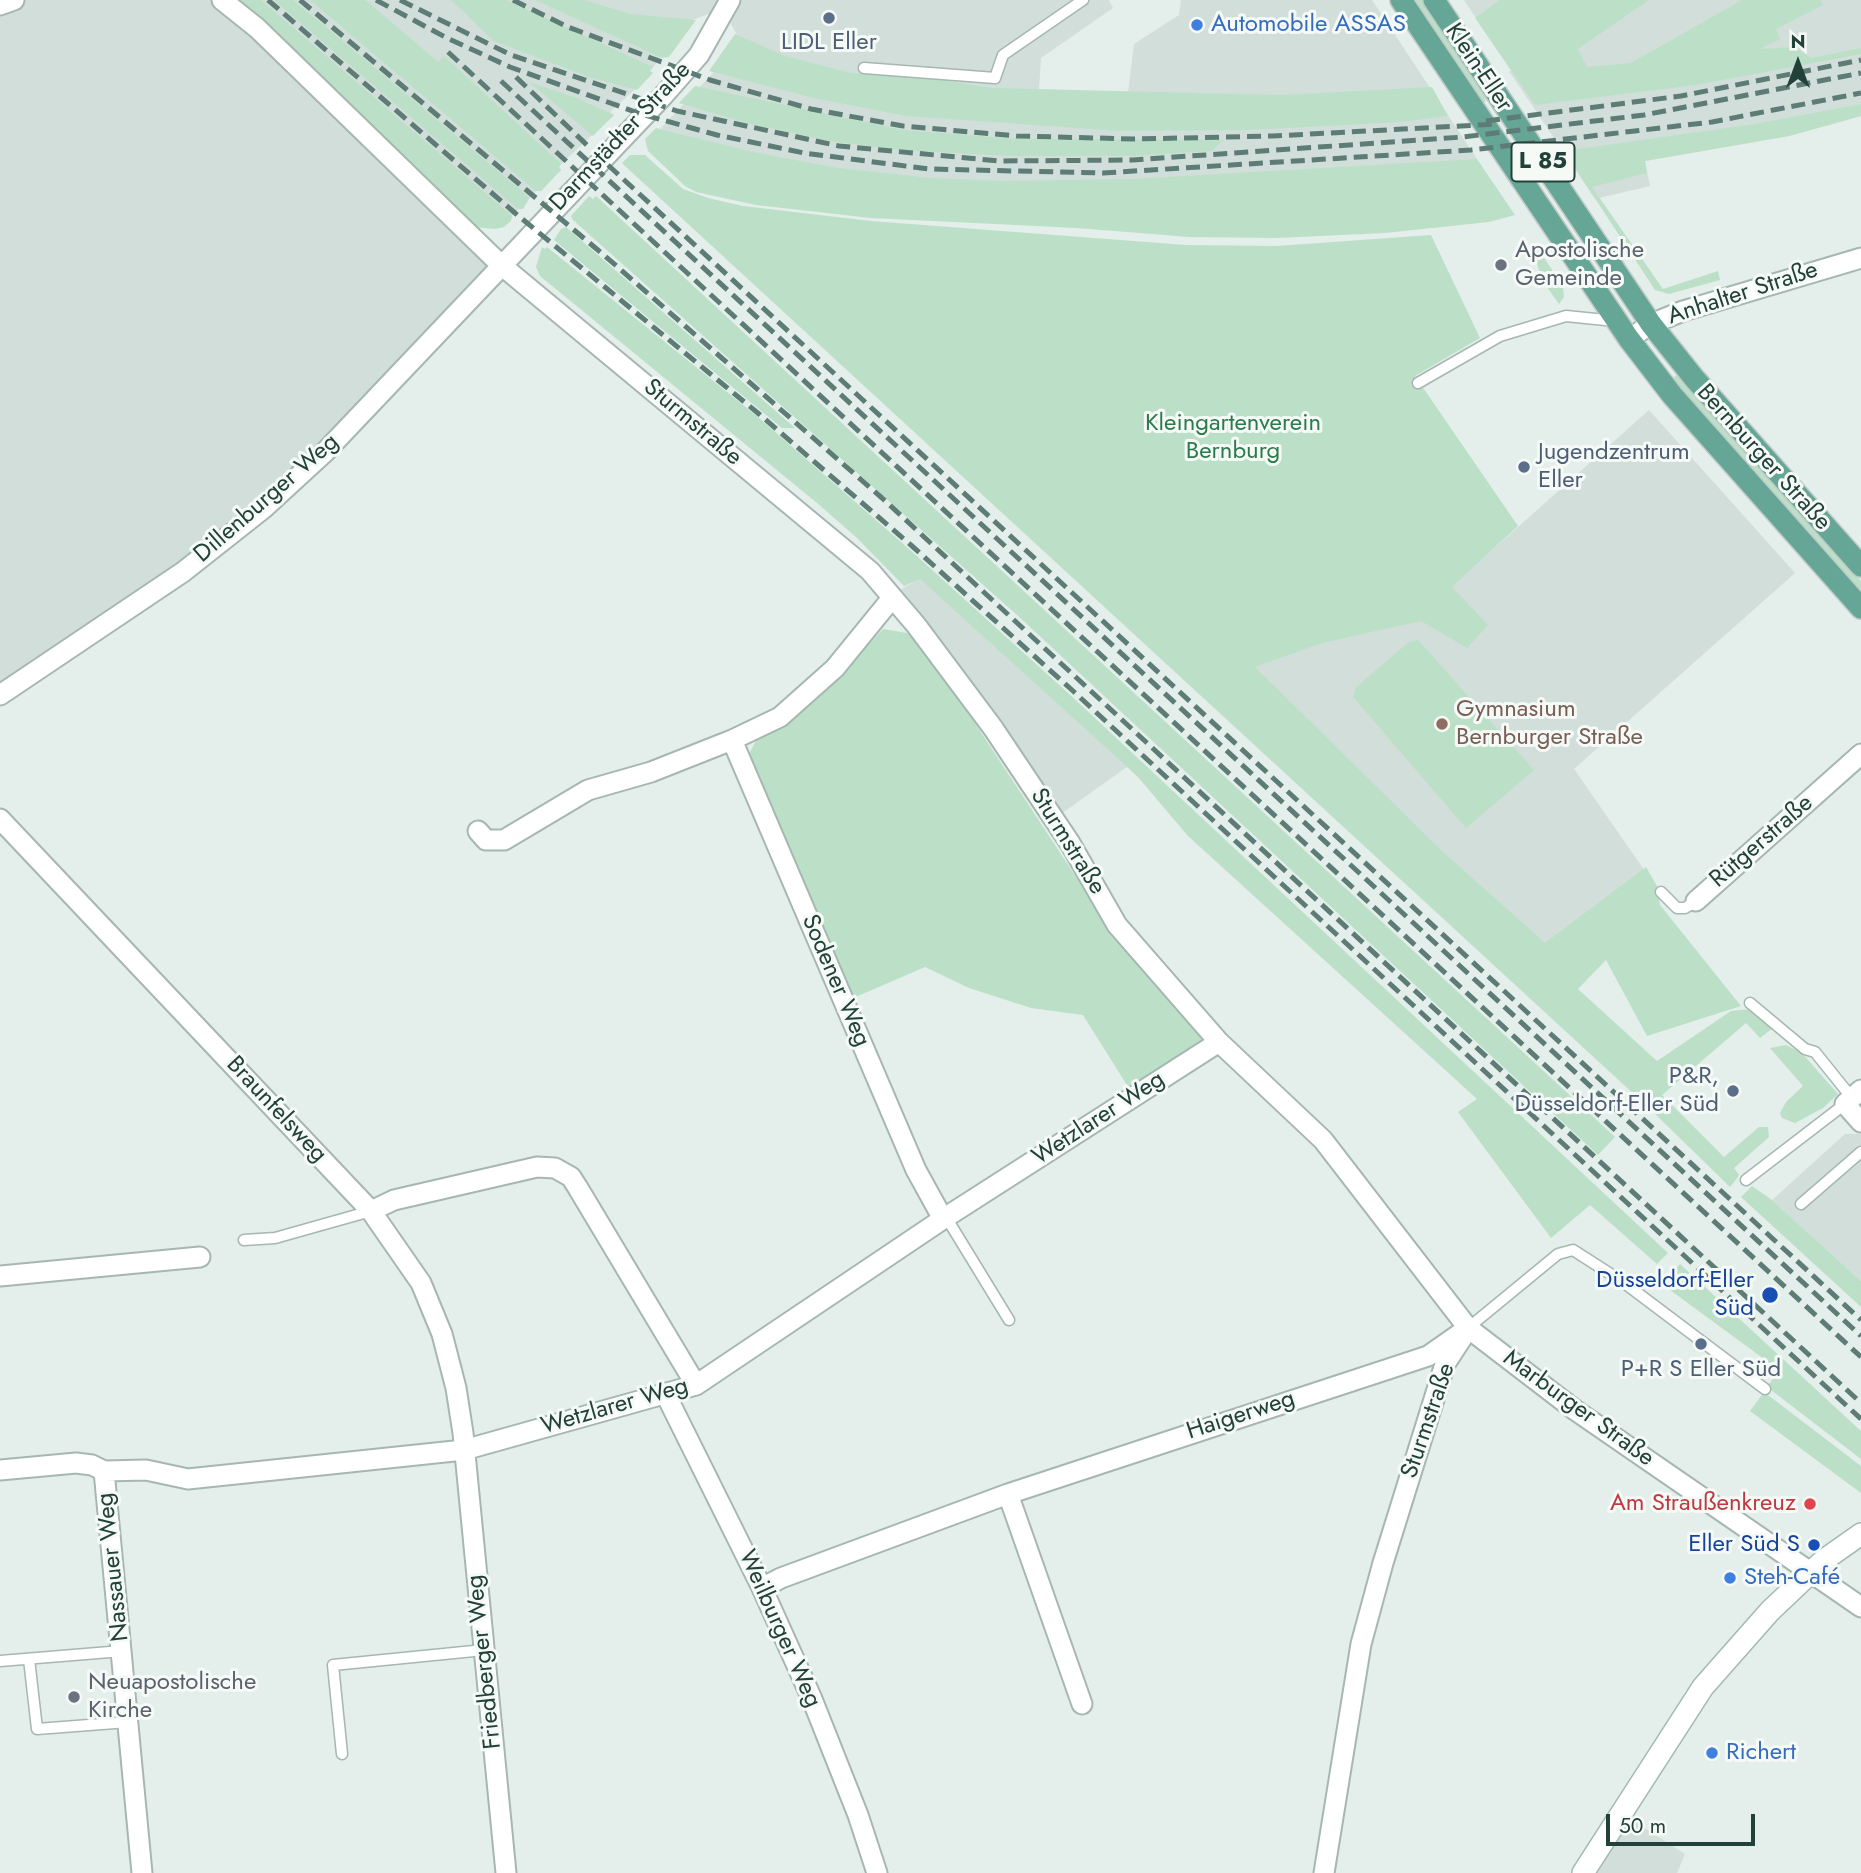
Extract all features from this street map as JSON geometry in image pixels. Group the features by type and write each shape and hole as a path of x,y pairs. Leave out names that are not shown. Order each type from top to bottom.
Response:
{"main road":[{"name":"Klein-Eller","path":"1401,0 1629,339"},
{"name":"Klein-Eller","path":"1434,0 1651,324"},
{"name":"Bernburger Straße","path":"1651,324 1694,378 1861,566"},
{"name":"Bernburger Straße","path":"1629,339 1672,395 1861,608"},
{"path":"1583,1873 1703,1687 1753,1630 1810,1573 1861,1534"}],"street":[{"path":"0,5 14,0"},
{"name":"Sturmstraße","path":"222,0 257,28 492,254 500,265 862,564 916,625 993,728 1070,843 1117,925 1219,1042 1323,1140 1468,1328 1445,1364 1383,1563 1361,1644 1324,1873"},
{"name":"Darmstädter Straße","path":"500,265 699,55 730,0"},
{"name":"Anhalter Straße","path":"1629,339 1651,324 1734,294 1861,258"},
{"name":"Dillenburger Weg","path":"0,695 183,572 264,508 384,392 500,265"},
{"path":"478,831 486,840 504,840 588,790 651,772 732,740 780,717 835,668 892,598"},
{"name":"Sodener Weg","path":"732,740 916,1170 944,1218"},
{"name":"Rütgerstraße","path":"1696,901 1861,754"},
{"name":"Braunfelsweg","path":"0,820 372,1211 421,1283 442,1334 456,1388 464,1450"},
{"name":"Wetzlarer Weg","path":"0,1470 76,1463 92,1465 104,1471 146,1470 188,1479 464,1450 696,1385 944,1218 1219,1042"},
{"path":"1853,1097 1861,1122"},
{"path":"372,1211 394,1200 537,1167 555,1168 571,1177 579,1188 696,1385"},
{"path":"0,1276 200,1257"},
{"name":"Haigerweg","path":"762,1588 781,1578 1008,1494 1428,1356 1468,1328"},
{"name":"Marburger Straße","path":"1468,1328 1575,1410 1861,1607"},
{"name":"Weilburger Weg","path":"665,1393 762,1588 812,1699 858,1815 877,1873"},
{"name":"Friedberger Weg","path":"464,1450 506,1873"},
{"name":"Nassauer Weg","path":"104,1471 142,1873"},
{"path":"1008,1494 1082,1704"}],"lane":[{"path":"864,68 995,78 1003,55 1083,0"},
{"path":"1418,383 1500,336 1566,316 1616,321"},
{"name":"Rütgerstraße","path":"1661,892 1677,908 1685,908 1696,901"},
{"path":"1746,1180 1853,1097 1815,1052 1805,1049 1751,1003"},
{"path":"1801,1204 1861,1152"},
{"path":"244,1240 275,1238 372,1211"},
{"path":"944,1218 1010,1320"},
{"path":"1468,1328 1558,1254 1573,1250 1623,1282 1765,1390"},
{"path":"342,1754 333,1665 484,1650"},
{"path":"0,1661 122,1651"},
{"path":"29,1659 37,1729 128,1722"}],"shaded area":[{"path":"0,0 220,0 490,255 488,277 260,506 0,691"},
{"path":"245,0 724,0 720,10 692,20 650,71 653,73 610,112 614,115 559,166 561,170 541,191 538,189 532,195 523,209 521,207 502,226"},
{"path":"732,0 1109,0 1113,8 1041,58 1039,89 1128,93 1134,44 1179,15 1181,0 1372,0 1477,159 1488,191 1021,222 660,129 714,72 737,35 725,13"},
{"path":"1464,0 1861,0 1861,116 1789,136 1645,161 1650,186 1595,199 1509,71 1545,69 1510,69"},
{"name":"Gymnasium Bernburger Straße","path":"1649,410 1795,573 1574,769 1654,884 1542,982 1191,663 1433,603"},
{"path":"920,578 1127,767 1058,816 897,592"},
{"path":"1845,1134 1861,1134 1861,1281 1772,1200"},
{"path":"1626,1816 1685,1854 1677,1873 1591,1873"}],"green space":[{"path":"236,0 261,0 512,216 511,221 504,227 495,229 474,227"},
{"path":"274,0 293,0 529,197 523,209 518,209"},
{"path":"310,0 364,0 369,3 438,62 444,56 561,164 561,170 541,191 536,191"},
{"path":"451,0 506,0 653,67 650,71 653,73 637,90 589,77 494,41"},
{"path":"535,0 584,0 631,14 696,20 669,57 662,58"},
{"path":"1413,0 1423,0 1486,94 1485,102 1481,102"},
{"path":"1500,0 1649,0 1578,49 1587,67 1631,63 1742,0 1820,0 1823,5 1776,29 1780,39 1760,49 1794,47 1811,58 1861,48 1861,54 1696,85 1535,105 1475,18"},
{"path":"735,34 785,56 851,73 916,76 993,88 1282,95 1432,87 1448,116 1400,122 1250,130 1119,131 906,116 814,98 709,71"},
{"path":"529,82 577,98 614,115 593,136"},
{"path":"695,86 903,130 1018,139 1223,140 1212,151 1134,156 1010,156 901,150 835,142 746,123 679,103"},
{"path":"1861,104 1861,116 1789,136 1645,161 1647,173 1592,187 1663,289 1718,271 1720,280 1669,294 1655,290 1564,151 1755,124"},
{"path":"656,128 753,152 838,168 930,178 999,181 1132,179 1477,159 1515,215 1489,222 1385,233 1277,238 1189,237 1077,228 871,218 756,205 696,192 685,186 648,151 645,139"},
{"name":"Kleingartenverein Bernburg","path":"630,155 645,155 683,189 708,198 743,206 871,221 1186,245 1277,246 1431,235 1480,338 1415,376 1518,526 1452,587 1488,625 1467,648 1421,621 1322,643 1255,667 1441,850 1545,943 1646,867 1657,886 1660,905 1741,1006 1647,1036 1606,960 1578,989 1657,1061 1731,1011 1752,1009 1773,1028 1760,1038 1746,1023 1662,1095 1724,1157 1759,1127 1768,1127 1769,1137 1734,1168 1739,1175 1730,1187 1649,1108 625,166 622,163"},
{"path":"589,196 593,199 596,196 1615,1137 1598,1155 1017,615 573,220 571,216"},
{"path":"566,227 795,428 782,428 554,240 561,229"},
{"path":"542,247 547,247 758,417 909,549 1068,693 1668,1253 1657,1264 1590,1205 1551,1238 1458,1112 1477,1099 1188,836 1138,777 920,579 904,586 856,537 817,503 540,276 536,267"},
{"path":"1539,250 1563,287 1564,297 1559,304 1542,280 1534,254"},
{"path":"1678,374 1861,581 1861,589 1856,589 1672,379"},
{"path":"883,629 907,633 926,649 1113,933 1202,1036 1200,1047 1130,1090 1083,1015 1031,1008 969,988 925,967 851,999 748,756 758,737 786,723 816,700"},
{"path":"1418,640 1534,770 1466,828 1353,697 1356,687 1409,642"},
{"path":"1786,1045 1801,1052 1838,1094 1823,1108 1795,1123 1782,1118 1780,1113 1786,1102 1803,1086 1770,1048"},
{"path":"1752,1186 1772,1200 1861,1281 1861,1307 1741,1197"},
{"path":"1680,1264 1861,1431 1861,1459 1767,1387 1779,1370 1670,1290 1676,1282 1669,1276"},
{"path":"1764,1392 1861,1466 1861,1493 1750,1411"}],"railway":[{"path":"268,0 515,213 759,414 912,546 1072,690 1861,1419"},
{"path":"300,0 605,256 882,498 1861,1403"},
{"path":"376,0 447,38 510,67 641,114 717,135 804,153 929,169 1103,173 1471,150 1712,122 1861,93"},
{"path":"400,0 511,55 677,111 839,146 999,161 1133,160 1463,137 1644,115 1861,73"},
{"path":"513,0 568,27 710,80 811,109 903,126 1017,136 1135,139 1273,136 1497,124"},
{"path":"448,52 1861,1357"},
{"path":"1486,121 1681,96 1861,60"},
{"path":"516,77 590,148"},
{"path":"501,81 1861,1336"},
{"path":"608,165 1861,1320"}],"place":[{"name":"LIDL Eller","path":"829,18"},
{"name":"Automobile ASSAS","path":"1197,25"},
{"name":"Apostolische Gemeinde","path":"1501,265"},
{"name":"Jugendzentrum Eller","path":"1524,467"},
{"name":"Gymnasium Bernburger Straße","path":"1442,724"},
{"name":"P&R, Düsseldorf-Eller Süd","path":"1733,1091"},
{"name":"Düsseldorf-Eller Süd","path":"1770,1295"},
{"name":"P+R S Eller Süd","path":"1701,1344"},
{"name":"Am Straußenkreuz","path":"1810,1504"},
{"name":"Eller Süd S","path":"1814,1545"},
{"name":"Steh-Café","path":"1730,1578"},
{"name":"Neuapostolische Kirche","path":"74,1697"},
{"name":"Richert","path":"1712,1753"}]}
